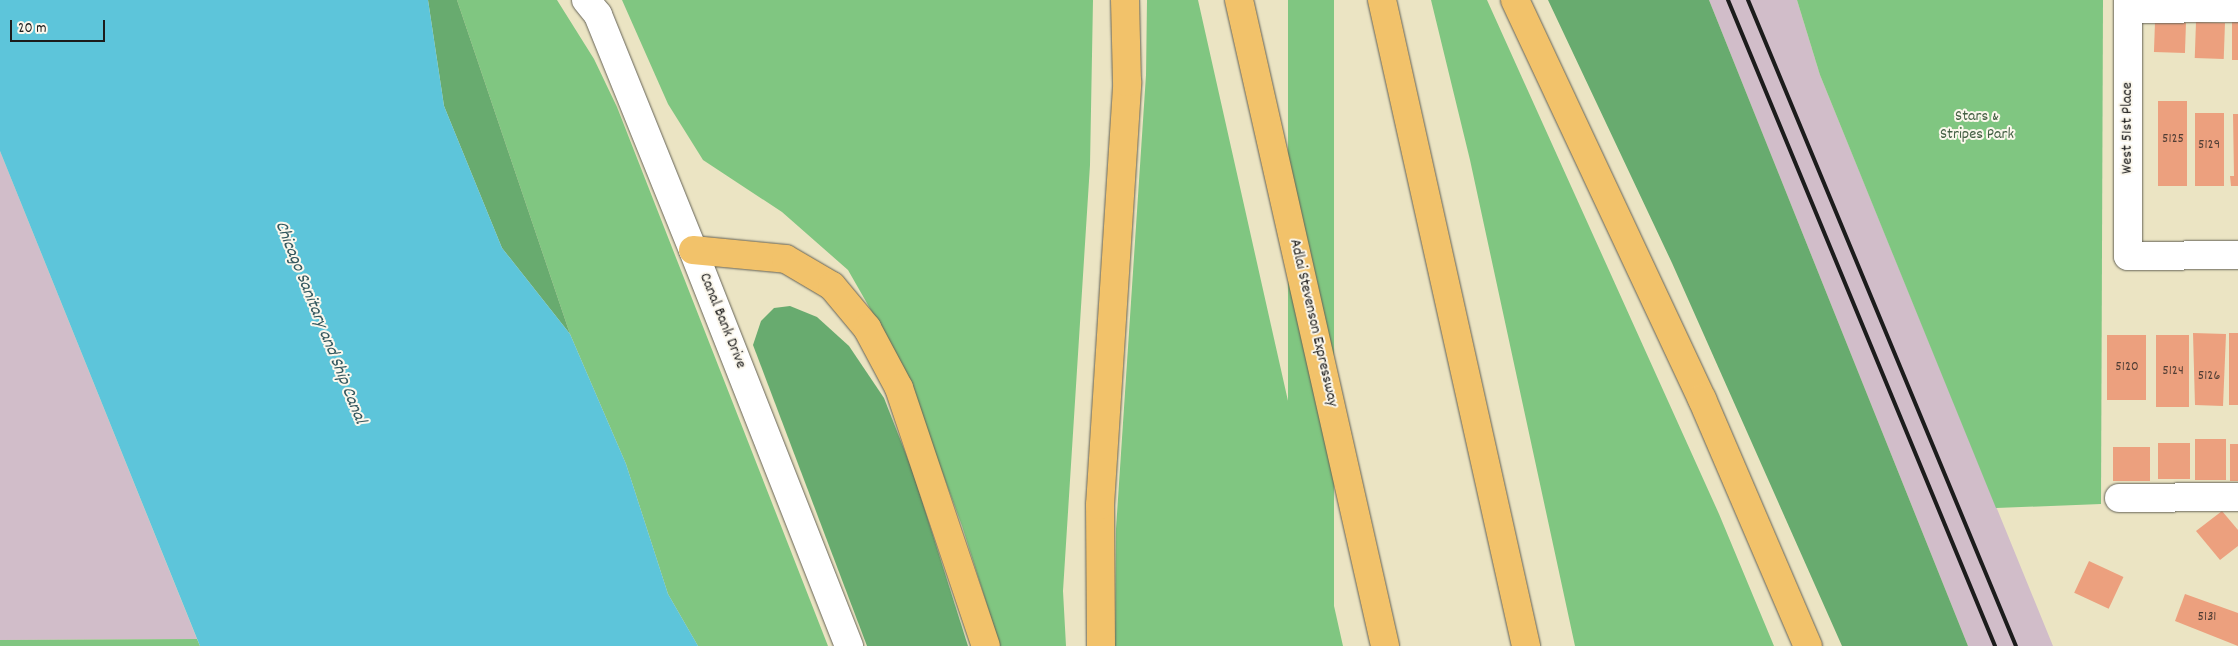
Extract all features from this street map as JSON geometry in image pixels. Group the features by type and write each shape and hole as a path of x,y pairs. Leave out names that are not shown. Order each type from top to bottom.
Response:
{"main road":[{"path":"1101,646 1100,505 1127,82 1125,0"},
{"name":"Adlai Stevenson Expressway","path":"1239,0 1385,646"},
{"path":"1382,0 1526,646"},
{"path":"1515,0 1702,399 1808,646"},
{"path":"694,250 786,259 832,286 867,328 899,388 986,646"}],"street":[{"name":"Canal Bank Drive","path":"586,0 598,15 694,250 849,646"},
{"path":"2128,4 2238,8"},
{"name":"West 51st Place","path":"2128,4 2128,256 2238,255"},
{"path":"2119,498 2238,497"}],"shaded area":[{"path":"1709,0 1797,0 1820,75 2053,646 1968,646"},
{"path":"0,151 197,639 0,640"}],"green space":[{"path":"428,0 457,0 570,334 502,248 444,106"},
{"path":"457,0 557,0 594,59 617,107 828,646 698,646 668,594 626,464 570,334"},
{"path":"622,0 1093,0 1090,165 1063,591 1066,646 1000,646 962,526 904,368 848,270 782,212 703,160 668,104"},
{"path":"1147,0 1198,0 1343,646 1115,646 1116,529 1146,75"},
{"path":"1288,0 1334,0 1334,646 1288,646"},
{"path":"1431,0 1487,0 1719,514 1774,646 1575,646 1470,160"},
{"path":"1548,0 1709,0 1968,646 1842,646 1672,263"},
{"name":"Stars & Stripes Park","path":"1797,0 2103,0 2101,504 1996,508 1820,75"},
{"path":"790,306 817,317 849,346 884,398 913,472 968,646 867,646 753,345 761,321 774,308"},
{"path":"197,639 200,646 0,646 0,640"}],"water":[{"name":"Chicago Sanitary and Ship Canal","path":"0,0 428,0 444,106 502,248 570,334 626,464 668,594 698,646 200,646 0,151"}],"building":[{"path":"2155,22 2186,23 2185,53 2154,52"},
{"path":"2196,22 2225,23 2224,59 2195,58"},
{"path":"2232,22 2238,22 2238,60 2232,60"},
{"path":"2158,101 2187,101 2187,186 2158,186"},
{"path":"2195,113 2224,113 2224,186 2195,186"},
{"path":"2233,114 2238,114 2238,186 2231,186 2230,176 2234,176"},
{"path":"2193,333 2226,334 2223,406 2195,405"},
{"path":"2229,333 2238,333 2238,405 2229,405"},
{"path":"2107,335 2146,335 2146,400 2107,400"},
{"path":"2156,335 2189,335 2189,407 2156,407"},
{"path":"2195,439 2226,439 2226,480 2195,480"},
{"path":"2158,443 2190,443 2190,479 2158,479"},
{"path":"2230,444 2238,444 2238,481 2230,481"},
{"path":"2113,447 2150,447 2150,481 2113,481"},
{"path":"2222,511 2238,530 2238,546 2220,560 2196,531"},
{"path":"2089,561 2123,577 2109,609 2074,593"},
{"path":"2185,594 2238,613 2238,646 2175,621"}],"railway":[{"path":"1728,0 1995,646"},
{"path":"1748,0 2016,646"}]}
